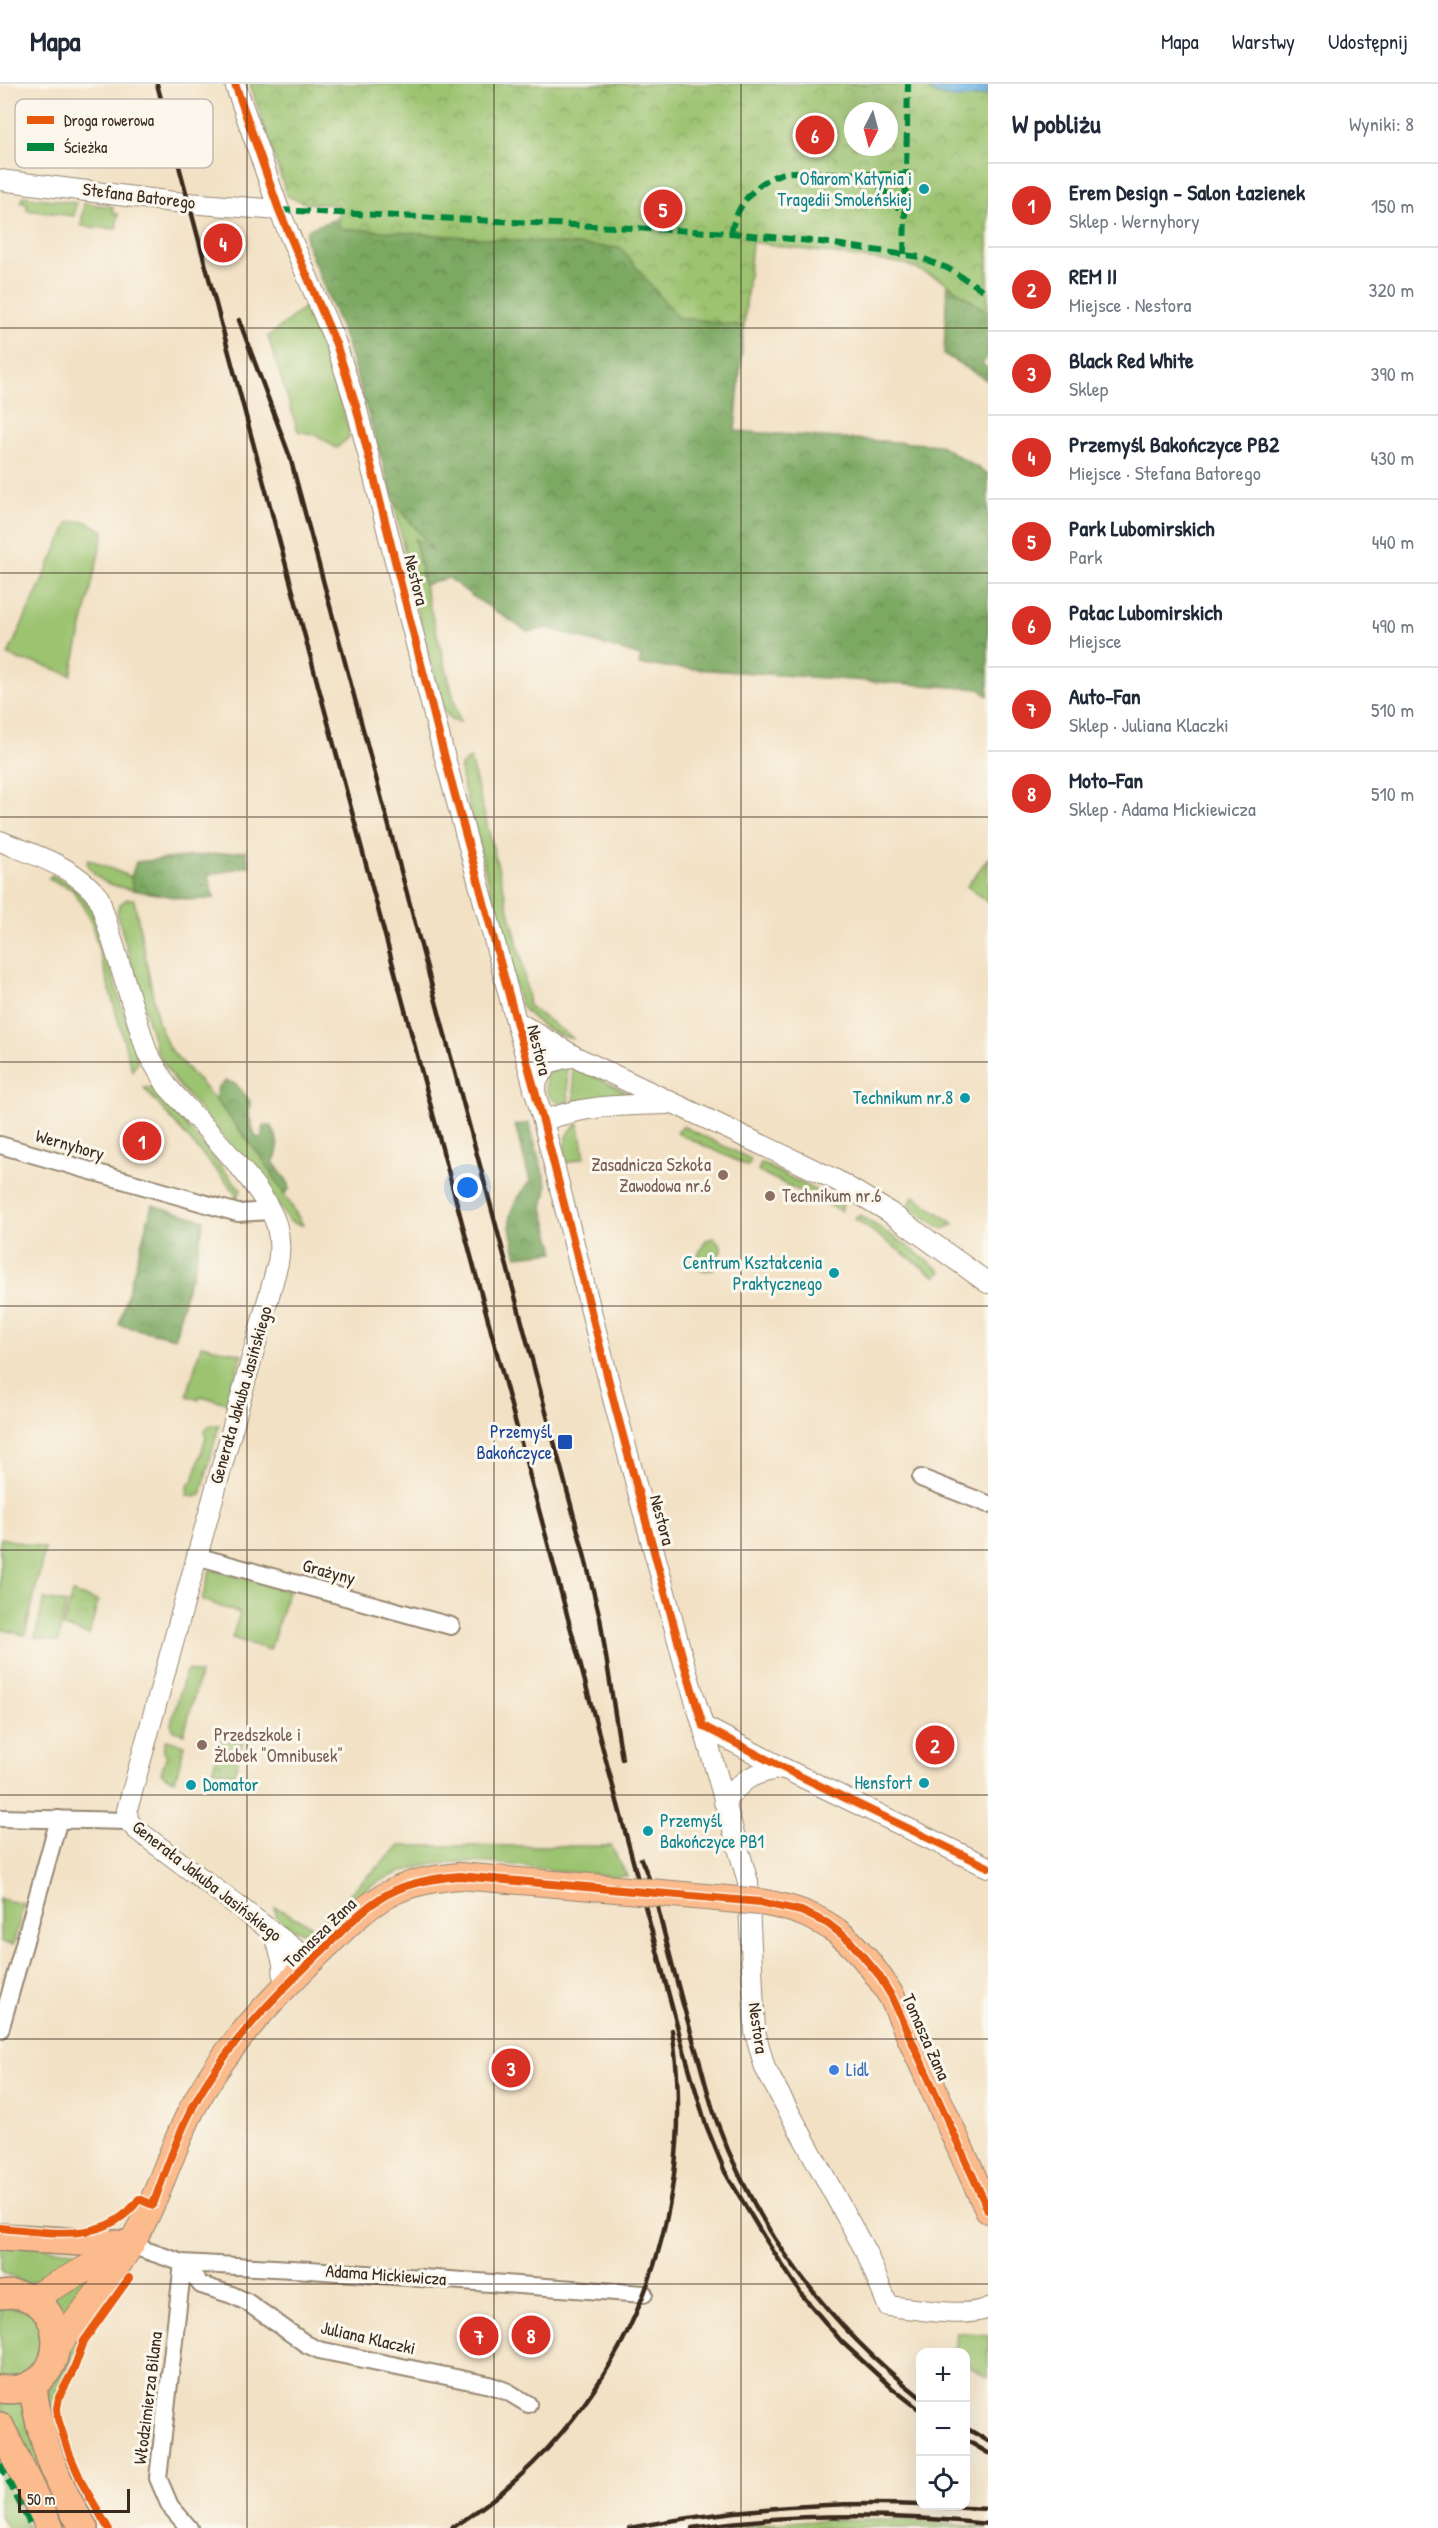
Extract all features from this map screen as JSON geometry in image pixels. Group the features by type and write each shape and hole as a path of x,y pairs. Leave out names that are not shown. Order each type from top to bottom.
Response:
{"highway":[{"path":"0,2237 130,2245"},
{"path":"0,2389 18,2389 32,2384 49,2369 57,2347 56,2331 49,2315 12,2292"},
{"path":"32,2384 37,2416 47,2454 84,2528"},
{"path":"0,2426 50,2528"}],"main road":[{"name":"Tomasza Zana","path":"57,2347 130,2245 153,2205 175,2146 206,2084 233,2045 284,1988 356,1917 377,1900 397,1889 434,1879 459,1876 482,1877 760,1902 801,1911 827,1923 849,1941 878,1974 892,1997 988,2210"},
{"path":"12,2292 130,2245"}],"street":[{"name":"Nestora","path":"235,84 279,210 336,344 356,406 442,747 543,1121 615,1407 684,1663 748,1882 755,2032 765,2068 867,2254 888,2306 964,2312 977,2312 988,2308"},
{"name":"Stefana Batorego","path":"0,180 174,202 279,210"},
{"name":"Generała Jakuba Jasińskiego","path":"0,840 77,875 99,898 147,1052 157,1071 167,1086 254,1186 276,1224 280,1244 278,1263 127,1810 128,1821 311,1961"},
{"path":"516,1021 576,1057 836,1180 889,1212 988,1283"},
{"path":"534,1090 540,1072 552,1062 562,1058 576,1057"},
{"path":"543,1121 575,1110 674,1104"},
{"name":"Wernyhory","path":"0,1145 238,1213 270,1211"},
{"path":"921,1478 988,1504"},
{"name":"Grażyny","path":"196,1556 451,1626"},
{"path":"703,1726 988,1868"},
{"path":"724,1802 744,1779 763,1771 783,1767"},
{"path":"0,1818 128,1821"},
{"path":"0,2030 59,1819"},
{"path":"275,1935 283,1963 284,1988"},
{"name":"Adama Mickiewicza","path":"130,2245 183,2263 644,2294"},
{"name":"Juliana Klaczki","path":"183,2263 201,2285 247,2302 306,2344 319,2350 490,2385 528,2404"},
{"name":"Włodzimierza Bilana","path":"183,2263 158,2478 170,2506 189,2528"}],"green space":[{"path":"250,84 988,84 988,312 942,280 905,264 752,242 744,326 677,317 621,248 339,228 338,205 305,203 287,196"},
{"path":"23,196 76,203 74,216 27,210 27,203 21,202"},
{"path":"84,203 113,207 113,213 118,214 116,229 81,226"},
{"path":"339,218 339,228 621,248 677,317 744,326 735,431 940,445 988,474 988,696 979,689 639,665 641,656 548,628 528,632 472,596 449,578 424,585 415,538 433,550 394,501 347,344 306,242 308,229"},
{"path":"947,284 988,312 988,356 982,364 988,368 988,381 944,354"},
{"path":"305,307 334,377 350,437 336,448 317,435 298,431 268,337"},
{"path":"394,501 435,552 415,539 424,585 460,722 451,720 444,710 414,599"},
{"path":"85,521 104,531 71,675 8,655 69,522"},
{"path":"470,758 522,961 529,1006 574,1039 558,1035 544,1026 520,1004 461,777 461,766"},
{"path":"246,851 249,866 208,875 214,898 192,900 133,890 131,877 136,862"},
{"path":"988,858 988,902 967,886"},
{"path":"88,859 131,877 133,890 112,885 101,879 91,870 87,863"},
{"path":"52,875 76,890 94,913 138,1061 132,1071 90,918 72,889 48,879"},
{"path":"127,899 134,899 158,1022 169,1048 220,1105 265,1162 303,1225 288,1220 265,1185 174,1080 157,1052 117,914 119,905"},
{"path":"566,1065 569,1103 562,1103 549,1096 546,1075"},
{"path":"572,1066 639,1098 575,1103"},
{"path":"226,1081 236,1084 250,1101 249,1116 255,1136 261,1139 263,1125 271,1126 277,1139 278,1149 273,1162 289,1184 289,1190 284,1194 265,1162 215,1099 218,1087"},
{"path":"153,1087 241,1190 237,1199 231,1202 237,1194 144,1088"},
{"path":"529,1123 547,1187 543,1209 555,1252 517,1256 510,1216 516,1201 530,1181 515,1125"},
{"path":"578,1123 585,1157 567,1163 565,1151 567,1136"},
{"path":"682,1126 751,1159 748,1166 677,1133"},
{"path":"761,1163 843,1204 841,1211 758,1171"},
{"path":"914,1196 954,1224 944,1229 939,1227 908,1205"},
{"path":"152,1205 204,1220 192,1279 189,1279 175,1338 119,1325"},
{"path":"859,1215 902,1242 941,1271 936,1277 855,1219"},
{"path":"714,1238 721,1245 721,1251 713,1269 702,1271 697,1267 696,1259 706,1240"},
{"path":"201,1345 242,1354 227,1403 201,1396 199,1400 187,1396"},
{"path":"219,1425 201,1495 194,1497 187,1495 189,1483 193,1481 206,1437 204,1433 210,1426"},
{"path":"0,1538 45,1548 25,1635 0,1629"},
{"path":"210,1569 288,1591 270,1650 232,1638 240,1613 202,1600"},
{"path":"72,1593 98,1601 89,1635 63,1627"},
{"path":"44,1599 66,1603 58,1642 35,1638"},
{"path":"188,1670 200,1674 184,1734 174,1731 171,1724"},
{"path":"222,1737 243,1743 234,1774 213,1769"},
{"path":"166,1740 185,1745 175,1780 161,1773 167,1754 163,1752"},
{"path":"400,1846 611,1846 627,1876 595,1875 469,1862 438,1864 407,1870 376,1883 345,1904 313,1934 291,1929 276,1916 275,1907 314,1927"},
{"path":"0,1899 24,1904 13,1945 0,1942"},
{"path":"0,2243 90,2253 52,2276 25,2284 0,2270"},
{"path":"106,2264 65,2324 46,2296"},
{"path":"126,2272 80,2341 52,2405 53,2420 74,2478 70,2483 46,2403 49,2389 65,2366 68,2351"},
{"path":"0,2306 29,2310 44,2328 41,2362 23,2377 0,2378"},
{"path":"957,2332 988,2335 988,2377 970,2367 970,2348 955,2348"},
{"path":"25,2399 54,2489 44,2495 0,2406 0,2400"},
{"path":"0,2475 28,2528 6,2528 0,2517"},
{"path":"896,2519 988,2528 726,2528 813,2520"}],"water":[{"path":"924,84 988,84 988,95 963,98 945,97 930,90"}],"railway":[{"path":"157,84 161,99"},
{"path":"180,168 682,2044 706,2125 725,2172 802,2295 842,2342 916,2407"},
{"path":"239,320 290,457 583,1550 600,1618 622,1759"},
{"path":"641,1859 653,1888 714,2114 733,2162 753,2201 799,2274 826,2307 887,2369 916,2394"},
{"path":"452,2528 511,2484 561,2433 603,2375 636,2312 660,2245 674,2175 678,2103 672,2030"},
{"path":"970,2430 988,2441"},
{"path":"970,2442 988,2453"},
{"path":"629,2528 702,2516 774,2508 847,2504 916,2505"},
{"path":"970,2508 988,2509"},
{"path":"692,2528 729,2523 840,2516 877,2516 988,2524"}],"marked path":[{"path":"904,254 908,84"},
{"path":"731,233 737,213 749,196 756,188 774,176 803,172 906,175"},
{"path":"866,174 905,216"},
{"path":"279,210 731,233 821,242 919,257 947,268 988,293"},
{"path":"0,2464 32,2528"}],"cycle path":[{"path":"235,84 279,210 336,344 356,406 442,747 543,1121 615,1406 703,1726 783,1768 988,1867"},
{"path":"0,2228 38,2232 76,2232 111,2224 126,2214 139,2199 153,2205 176,2143 197,2098 232,2047 262,2012 350,1923 376,1901 411,1884 459,1876 760,1902 801,1911 827,1923 849,1940 878,1974 892,1997 988,2210"},
{"path":"108,2528 83,2485 69,2453 58,2419 57,2408 59,2397 73,2371 84,2341 129,2278"}],"place":[{"name":"Pałac Lubomirskich","path":"815,135"},
{"name":"Ofiarom Katynia i Tragedii Smoleńskiej","path":"924,189"},
{"name":"Park Lubomirskich","path":"663,209"},
{"name":"Przemyśl Bakończyce PB2","path":"223,243"},
{"name":"Technikum nr.8","path":"965,1098"},
{"name":"Erem Design - Salon Łazienek","path":"142,1141"},
{"name":"Zasadnicza Szkoła Zawodowa nr.6","path":"723,1175"},
{"name":"Technikum nr.6","path":"770,1196"},
{"name":"Centrum Kształcenia Praktycznego","path":"834,1273"},
{"name":"Przemyśl Bakończyce","path":"565,1442"},
{"name":"Przedszkole i Żlobek \"Omnibusek\"","path":"202,1745"},
{"name":"REM II","path":"935,1745"},
{"name":"Hensfort","path":"924,1783"},
{"name":"Domator","path":"191,1785"},
{"name":"Przemyśl Bakończyce PB1","path":"648,1831"},
{"name":"Black Red White","path":"511,2068"},
{"name":"Lidl","path":"834,2070"},
{"name":"Moto-Fan","path":"531,2335"},
{"name":"Auto-Fan","path":"479,2336"}]}
